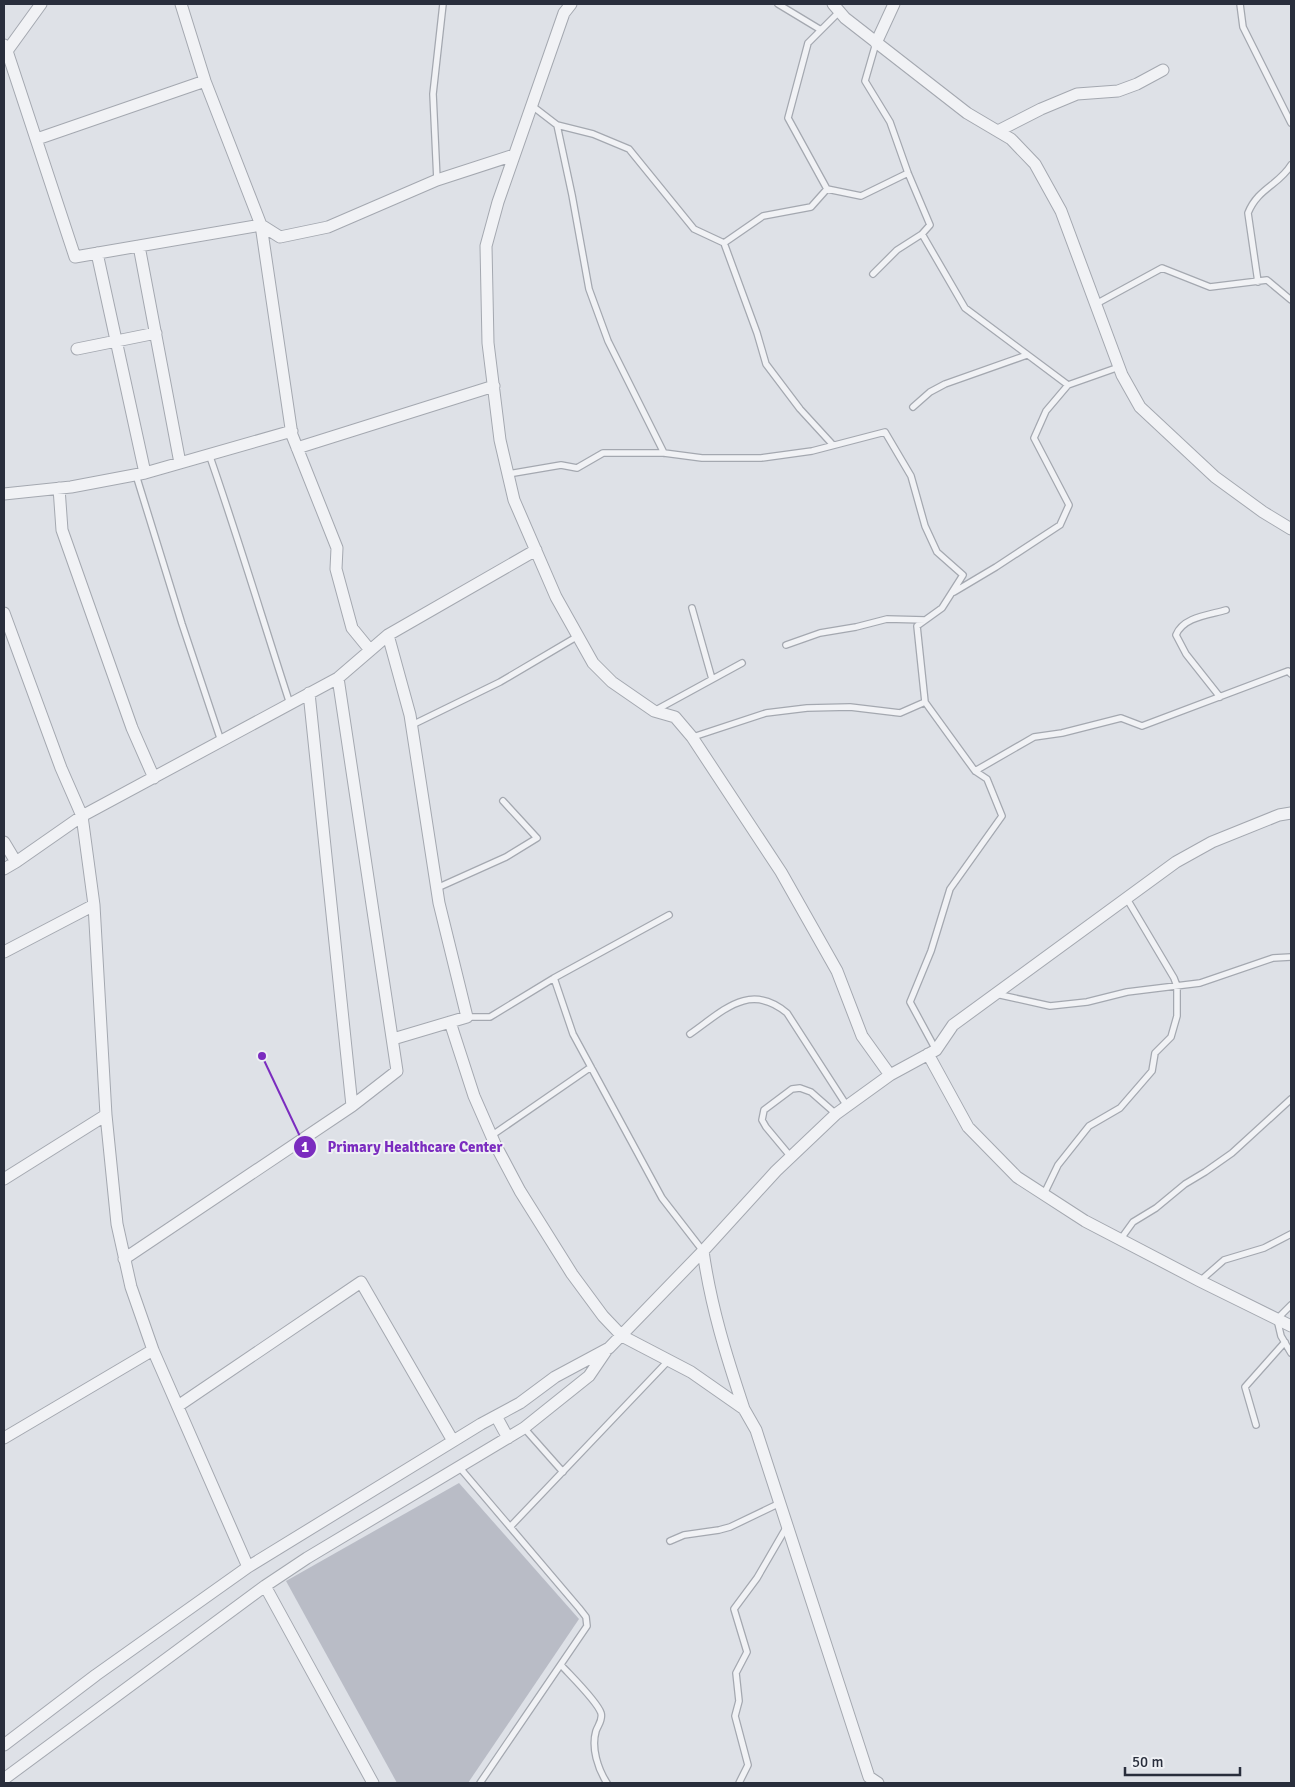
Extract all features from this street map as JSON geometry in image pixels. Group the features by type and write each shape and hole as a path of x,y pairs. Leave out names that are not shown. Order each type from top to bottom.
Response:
{"street":[{"path":"41,4 6,48 75,257 262,225 280,236 328,227 437,180 514,155"},
{"path":"181,4 204,81 262,225 292,431 337,548 336,569 352,628 370,650"},
{"path":"571,4 564,13 531,105 498,202 486,246 488,344 500,440 514,500 556,597 593,663 612,682 654,711 675,717 692,737 781,872 837,971 862,1036 890,1075"},
{"path":"876,43 894,4"},
{"path":"836,8 845,18 876,43 967,113 1011,139 1035,164 1061,210 1122,375 1140,407 1170,437 1215,476 1263,512 1291,529"},
{"path":"998,131 1041,109 1077,94 1118,91 1137,84 1163,70"},
{"path":"37,140 204,81"},
{"path":"139,246 180,463"},
{"path":"97,253 117,342 141,474"},
{"path":"77,349 156,333"},
{"path":"298,448 494,386"},
{"path":"4,494 59,488 141,474 292,431"},
{"path":"59,488 62,530 132,728 154,778"},
{"path":"4,869 82,816 338,678 388,635 536,550"},
{"path":"4,613 61,768 82,816 94,905 106,1115 117,1224 131,1288 153,1350 248,1567"},
{"path":"388,635 412,725 439,903 467,1017 393,1039"},
{"path":"124,1259 352,1106 397,1071 338,678"},
{"path":"309,693 352,1106"},
{"path":"4,1779 265,1586 307,1558 524,1428 589,1376 609,1348 703,1251 776,1171 836,1114 890,1075 932,1052 953,1025 1176,862 1212,842 1279,815 1291,813"},
{"path":"4,842 16,862"},
{"path":"4,952 94,905"},
{"path":"450,1022 474,1096 491,1136 520,1191 572,1274 603,1316 622,1336 692,1372 744,1409"},
{"path":"932,1052 968,1127 1017,1177 1085,1221 1291,1326"},
{"path":"4,1179 106,1115"},
{"path":"703,1251 708,1289 721,1339 744,1409 756,1430 872,1781"},
{"path":"178,1406 361,1282 452,1441"},
{"path":"4,1745 96,1675 248,1567 452,1441 520,1403 555,1377 609,1348"},
{"path":"4,1438 153,1350"},
{"path":"496,1416 508,1438"},
{"path":"265,1586 373,1783"}],"lane":[{"path":"437,180 434,94 443,4"},
{"path":"778,4 821,30"},
{"path":"1240,4 1244,27 1291,123"},
{"path":"836,8 821,30 808,44 788,118 828,189 861,196 908,174"},
{"path":"873,274 897,250 922,234 930,225 908,174 890,122 865,81 876,43"},
{"path":"531,105 557,125 593,134 629,149 694,229 724,243 757,333 766,364 800,410 833,446"},
{"path":"557,125 589,290 608,341 664,453"},
{"path":"1258,282 1248,213 1252,203 1264,189 1279,179 1288,171 1291,165"},
{"path":"724,243 763,216 811,207 828,189"},
{"path":"922,234 964,308 1068,385"},
{"path":"1096,304 1162,268 1210,287 1267,280 1291,300"},
{"path":"912,407 930,392 945,384 1027,355"},
{"path":"952,593 1060,525 1069,505 1034,438 1046,411 1068,385 1119,367"},
{"path":"508,474 561,465 577,468 603,453 664,453 702,458 761,458 812,451 885,432 911,476 925,526 937,552 963,576 942,608 917,626 925,702 975,771 987,779 1002,816 950,889 931,951 910,1002 932,1052"},
{"path":"209,454 240,544 290,704"},
{"path":"141,474 182,624 221,741"},
{"path":"692,608 712,679"},
{"path":"1220,697 1186,654 1176,635 1178,628 1188,621 1226,610"},
{"path":"786,645 820,633 856,627 886,619 925,620"},
{"path":"412,725 500,682 578,636"},
{"path":"654,711 742,663"},
{"path":"975,771 1034,737 1062,733 1121,718 1142,726 1289,673 1291,665"},
{"path":"692,737 766,713 807,708 850,707 900,713 925,702"},
{"path":"437,888 506,857 537,838 503,801"},
{"path":"1044,1194 1058,1166 1089,1126 1120,1108 1152,1071 1155,1053 1171,1037 1177,1016 1177,986 1174,978 1127,899"},
{"path":"467,1017 490,1017 554,978 669,915"},
{"path":"996,994 1050,1006 1088,1002 1127,992 1200,983 1273,958 1291,957"},
{"path":"554,978 573,1034 662,1198 703,1251"},
{"path":"690,1034 737,1001 761,999 779,1006 787,1013 847,1106"},
{"path":"491,1136 591,1067"},
{"path":"791,1157 766,1127 762,1120 764,1110 792,1089 800,1088 811,1092 836,1114"},
{"path":"1120,1240 1133,1222 1156,1208 1185,1184 1232,1153 1291,1099"},
{"path":"1200,1281 1224,1260 1264,1248 1291,1234"},
{"path":"1291,1305 1277,1319 1281,1336 1291,1353"},
{"path":"1256,1425 1245,1387 1285,1342"},
{"path":"510,1527 669,1360"},
{"path":"524,1428 563,1472"},
{"path":"460,1468 586,1617 587,1626 480,1783"},
{"path":"670,1541 684,1535 730,1527 780,1503"},
{"path":"740,1783 748,1765 735,1716 739,1701 736,1673 746,1652 734,1609 757,1578 787,1526"},
{"path":"561,1664 601,1713 601,1721 596,1731 595,1741 598,1764 607,1783"}],"building":[{"path":"459,1483 579,1619 468,1783 397,1783 286,1581"}],"place":[{"name":"Primary Healthcare Center","path":"262,1056"}]}
